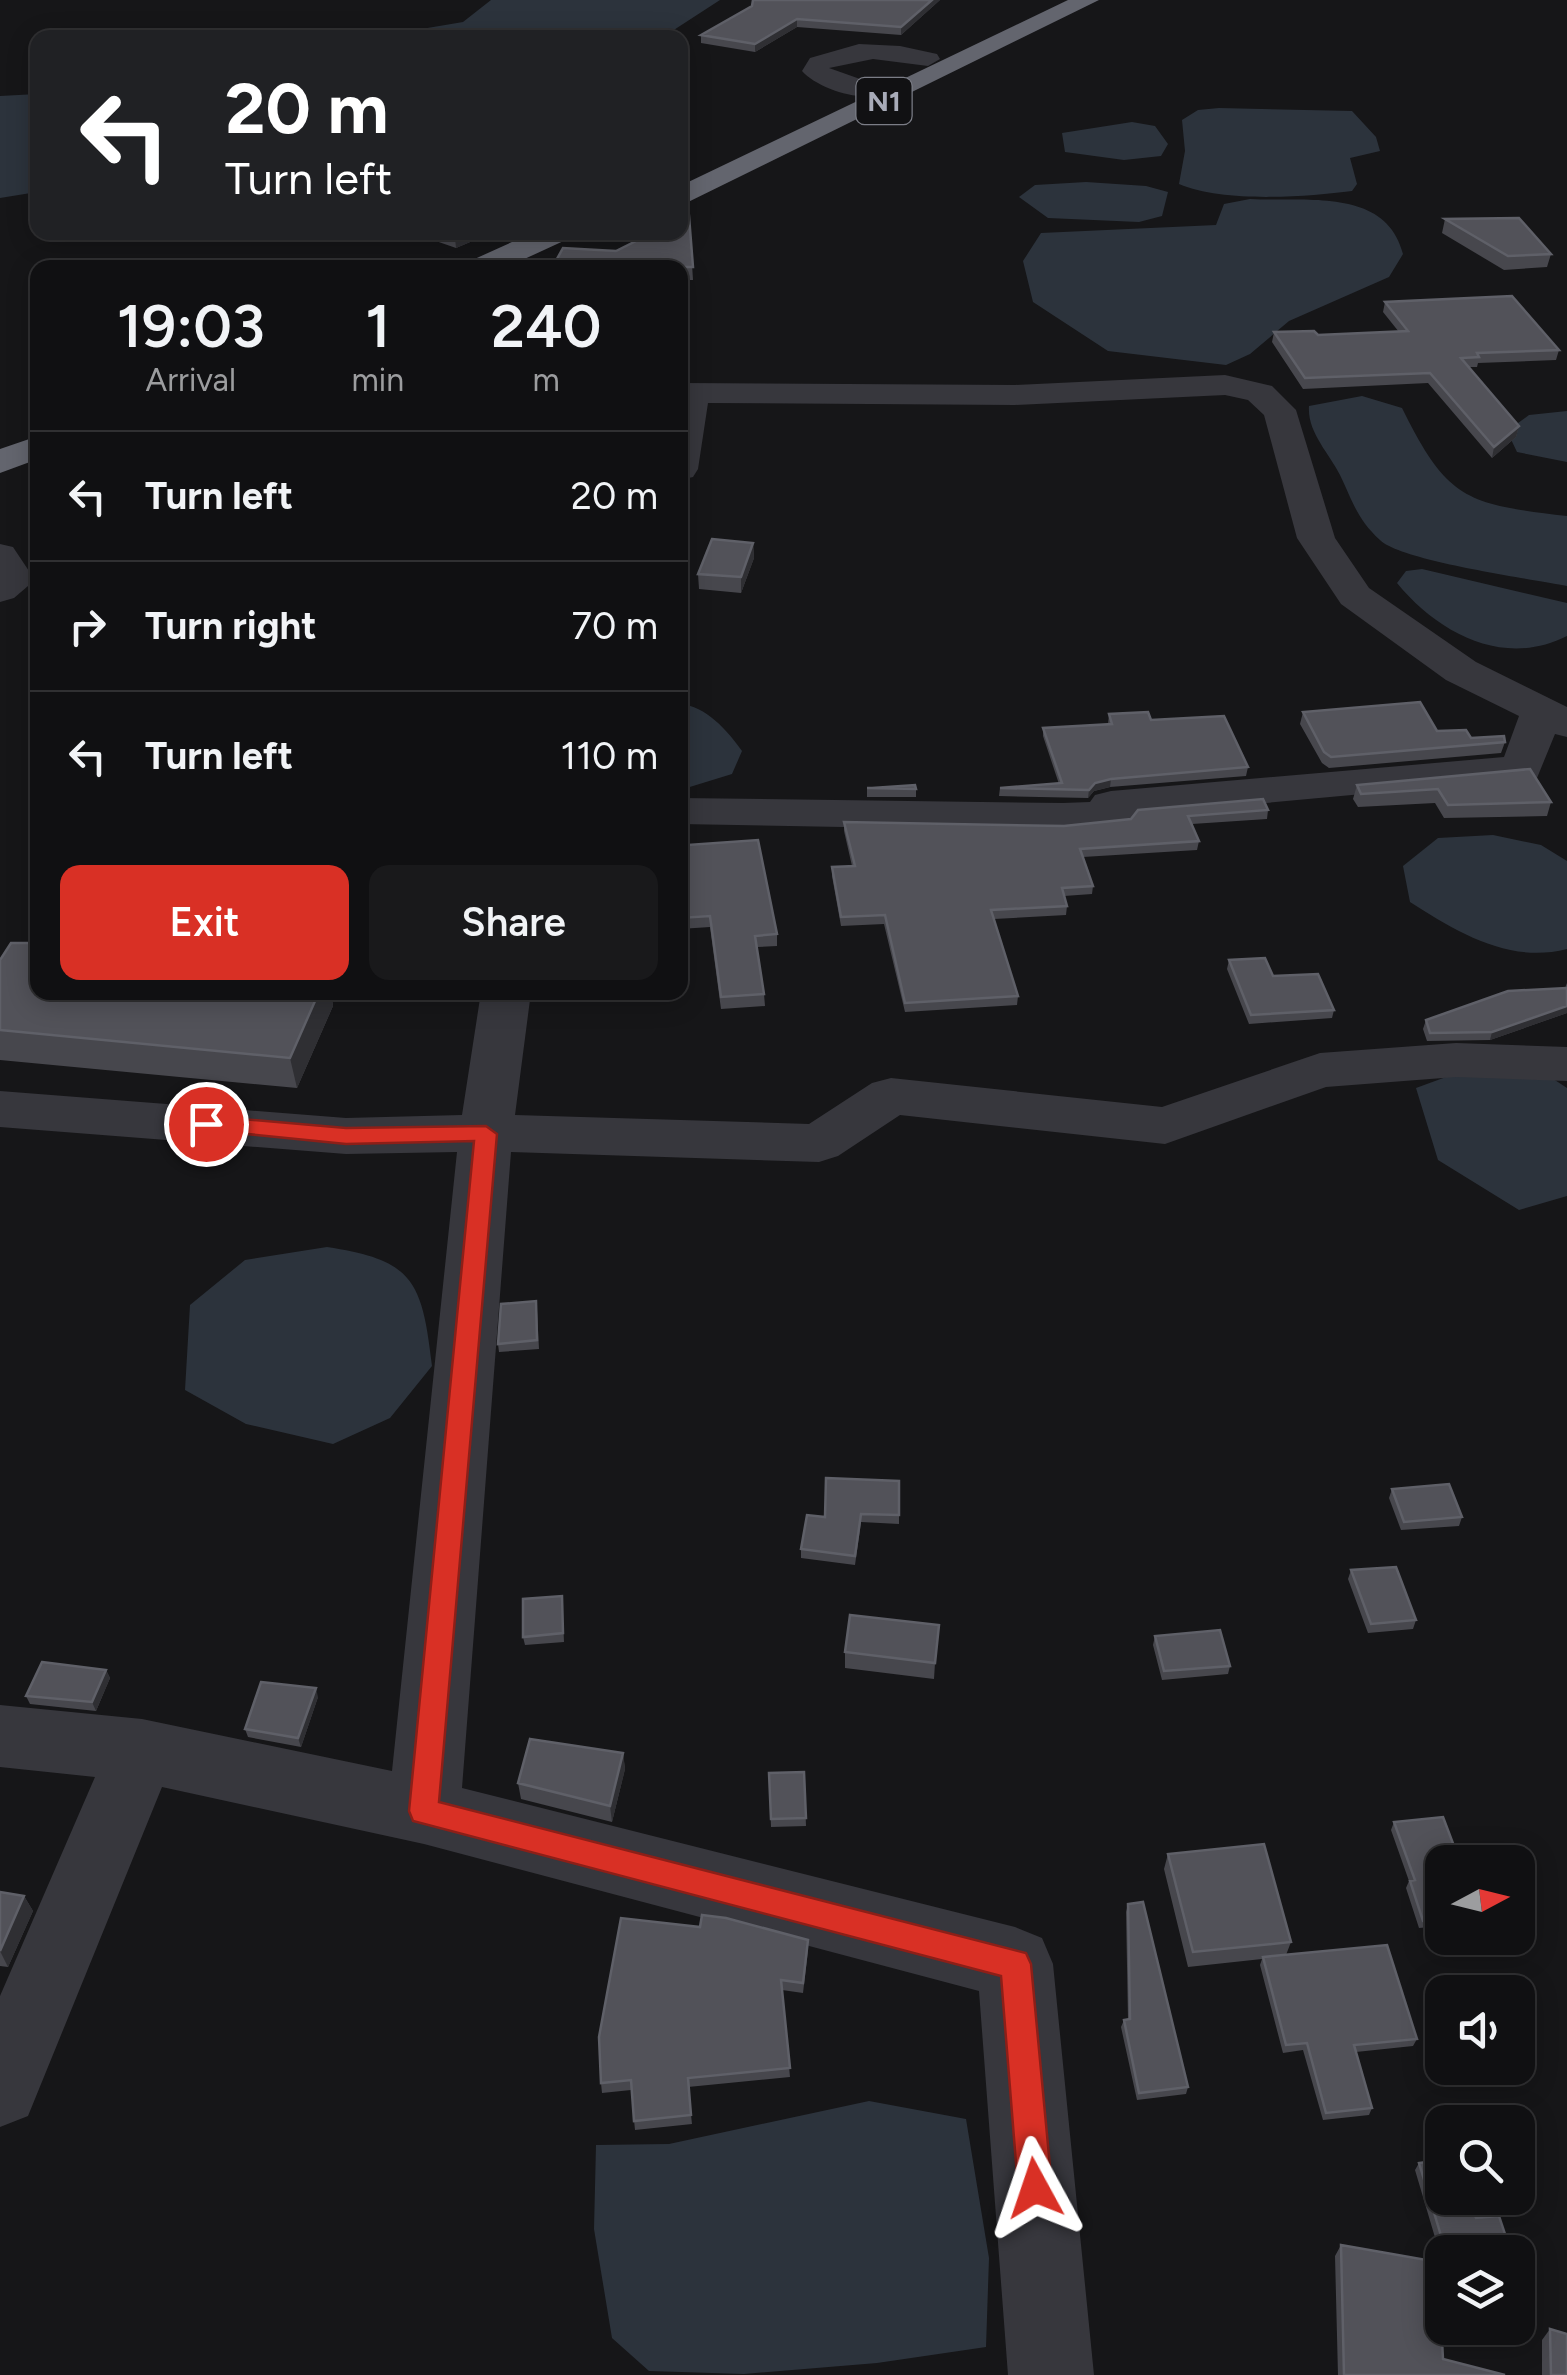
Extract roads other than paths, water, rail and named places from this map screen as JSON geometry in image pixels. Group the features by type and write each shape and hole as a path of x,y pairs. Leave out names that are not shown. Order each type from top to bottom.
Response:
{"highway":[{"name":"N1","path":"688,177 1042,0"},
{"name":"N1","path":"688,194 1087,0"},
{"path":"503,260 563,240"},
{"path":"540,260 569,240"},
{"path":"0,462 30,449"},
{"path":"0,486 30,474"}],"street":[{"path":"868,90 814,71 819,63 850,51 884,51 928,59"},
{"path":"688,394 1015,395 1194,384 1243,387 1260,393 1279,410 1286,424 1316,538 1355,596 1461,671 1555,718 1521,769 1397,783 1112,804 1113,814 1063,817 688,811"},
{"path":"0,554 16,580 0,590"},
{"path":"424,1811 486,1134 505,1000"},
{"path":"0,1110 346,1136 486,1134 819,1143 891,1096 1165,1126 1320,1070 1456,1060 1567,1064"},
{"path":"0,1736 142,1751 424,1811 1015,1964 1051,2375"},
{"path":"0,2088 142,1751"}]}
